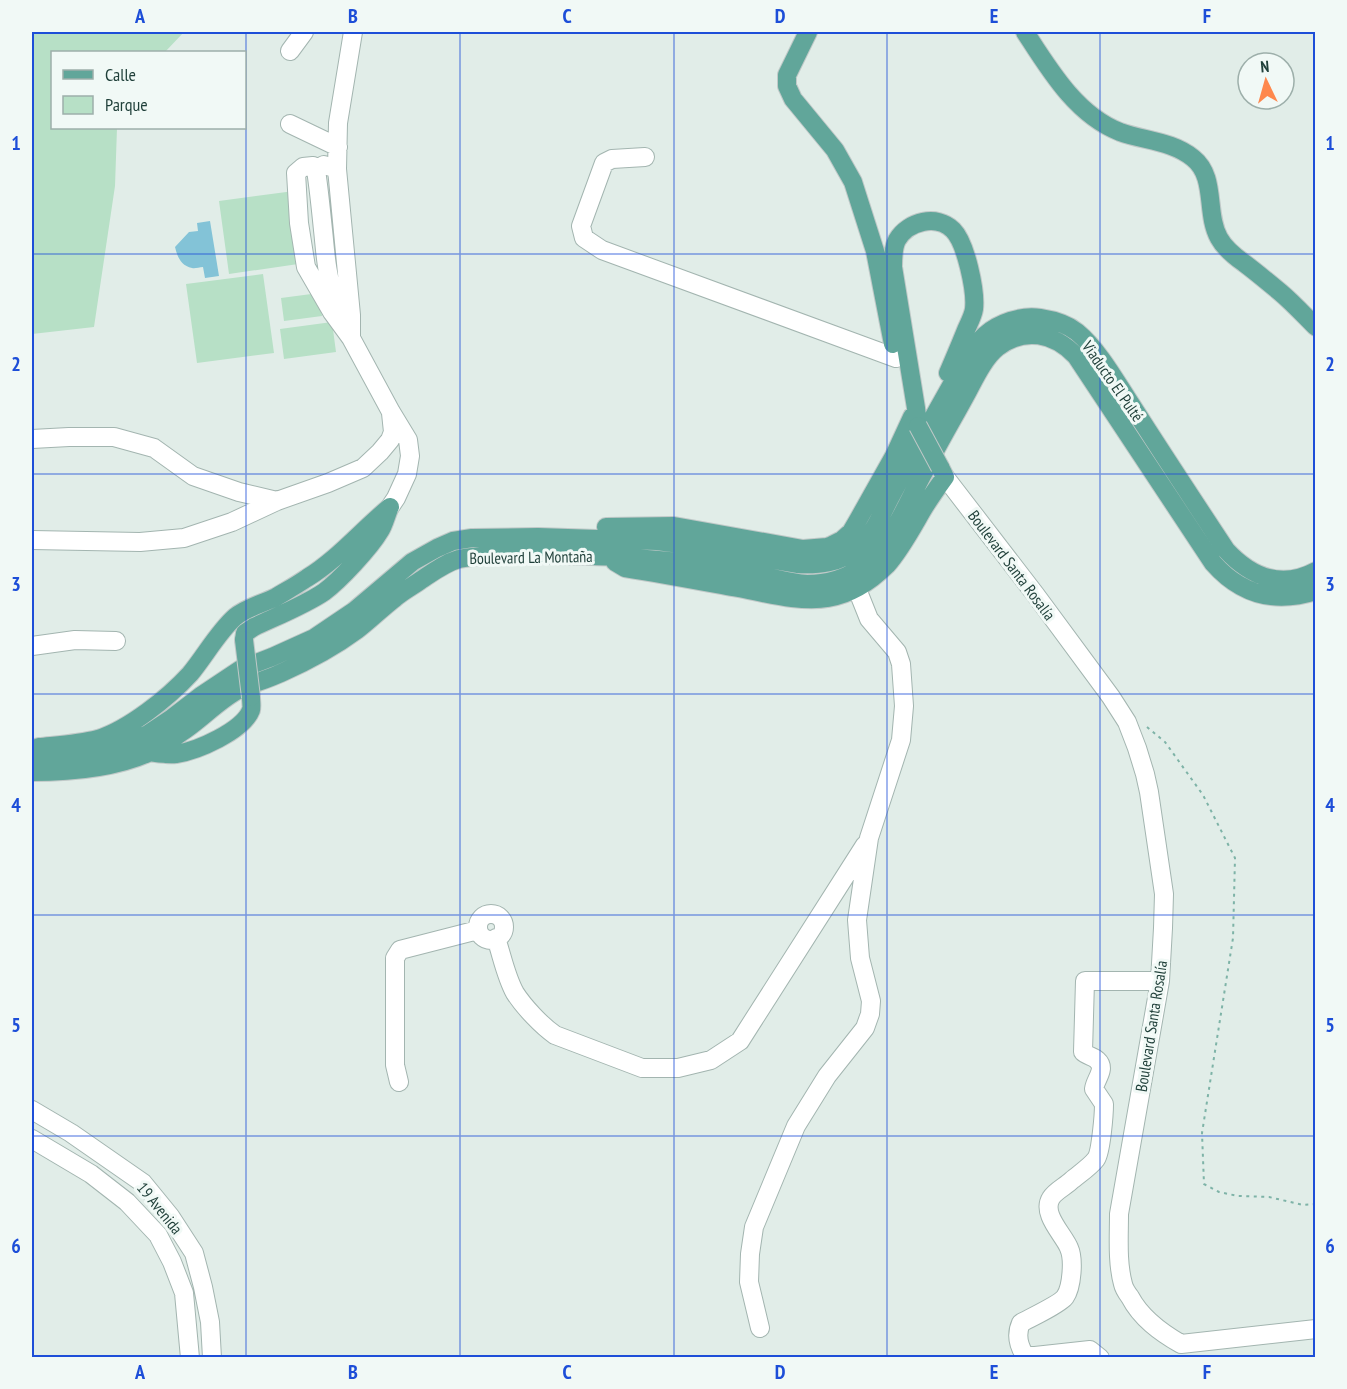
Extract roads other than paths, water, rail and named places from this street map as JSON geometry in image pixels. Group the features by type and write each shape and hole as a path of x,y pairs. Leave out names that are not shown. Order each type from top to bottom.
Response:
{"main road":[{"path":"603,556 625,568 778,596 815,600 838,596 857,589 885,567 894,557 934,492 936,472 915,422 896,358 875,251 853,182 835,150 793,99 787,86 787,75 808,32"},
{"path":"1025,32 1067,92 1097,120 1121,132 1172,146 1193,158 1202,169 1208,183 1212,222 1218,238 1227,249 1280,292 1316,327"},
{"path":"585,538 601,527 674,526 803,549 832,545 851,532 915,422 916,408 893,267 896,241 908,228 924,220 944,224 957,235 965,253 973,290 973,315 942,385 943,401"},
{"name":"Viaducto El Pulté","path":"911,457 976,345 990,330 1017,319 1035,317 1050,320 1076,331 1092,347 1226,550 1237,562 1255,574 1273,579 1302,578 1316,571"},
{"name":"Viaducto El Pulté","path":"936,472 977,375 996,348 1020,336 1047,336 1061,342 1076,356 1221,572 1239,585 1268,596 1286,597 1316,591"},
{"name":"Boulevard La Montaña","path":"32,758 96,754 148,734 209,689 241,669 314,638 354,611 412,562 453,541 472,538 585,538 657,541 797,564 828,563 845,557 868,537 911,457"},
{"name":"Boulevard La Montaña","path":"32,772 57,772 115,764 148,752 188,728 238,690 281,673 325,651 358,630 398,596 441,566 460,559 529,554 640,557 713,567 798,583 809,584 837,580 858,570 874,557 936,472"},
{"path":"148,752 176,754 194,749 219,739 241,724 252,709 243,640 245,633 325,591 381,531 390,507"},
{"path":"32,747 73,744 99,738 152,709 189,674 234,618 309,577 390,507"}],"street":[{"path":"290,51 304,32"},
{"path":"350,34 338,123 337,169 351,315 351,338"},
{"path":"290,124 338,147"},
{"path":"645,157 612,159 604,163 581,226 584,238 602,250 896,358"},
{"path":"316,170 324,165 337,169"},
{"path":"351,315 343,308 328,271 316,170 313,166 303,167 296,173 299,223 306,267 332,312 351,338 408,440 410,456 407,474 390,507"},
{"path":"32,540 140,542 184,538 232,522 277,501 363,468 390,440 393,432 391,412"},
{"path":"32,439 114,437 154,448 193,476 239,492 277,501"},
{"name":"Boulevard Santa Rosalía","path":"936,472 1035,594 1111,697 1127,722 1140,757 1149,792 1164,894 1160,981 1119,1214 1118,1241 1123,1286 1136,1309 1147,1321 1181,1344 1316,1329"},
{"path":"760,1328 749,1282 754,1227 796,1126 827,1076 865,1028 870,1014 871,1001 860,958 857,920 870,838 901,740 904,706 901,664 897,652 869,619 857,589"},
{"path":"32,646 75,640 116,641"},
{"path":"399,1083 395,1065 395,958 400,950 478,930 483,937 496,938 516,994 545,1028 555,1035 642,1068 678,1068 711,1060 740,1041 870,838"},
{"path":"1100,1358 1090,1350 1035,1356 1024,1354 1019,1346 1019,1329 1021,1323 1065,1297 1070,1284 1071,1257 1069,1248 1052,1221 1049,1202 1098,1156 1104,1104 1094,1089 1095,1081 1101,1073 1100,1064 1096,1058 1083,1052 1085,981 1160,981"},
{"name":"19 Avenida","path":"32,1110 71,1133 143,1183 170,1216 194,1253 210,1322 212,1358"},
{"name":"19 Avenida","path":"32,1139 92,1174 127,1202 158,1235 184,1293 190,1358"}],"water":[{"path":"210,221 219,276 205,278 203,267 193,268 182,263 175,247 189,232 198,231 197,223"}]}
